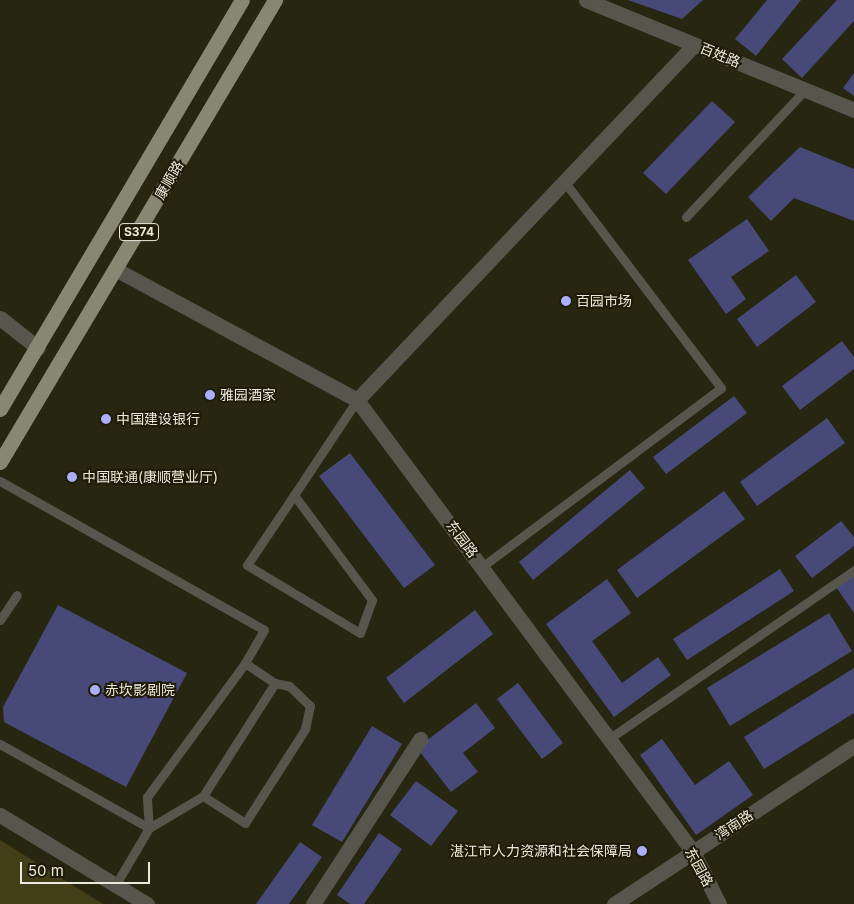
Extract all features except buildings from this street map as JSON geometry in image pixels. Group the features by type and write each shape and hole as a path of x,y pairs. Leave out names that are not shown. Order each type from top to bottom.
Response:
{"main road":[{"name":"康顺路","path":"0,409 38,348 242,0"},
{"name":"康顺路","path":"0,462 117,270 275,0"}],"street":[{"name":"百姓路","path":"586,0 854,110"},
{"path":"357,400 694,45"},
{"name":"东园路","path":"117,270 357,400 483,566 693,852 719,904"},
{"path":"0,318 38,348"},
{"path":"313,904 420,739"},
{"name":"湾南路","path":"614,904 854,746"},
{"path":"0,815 147,904"}],"lane":[{"path":"686,217 805,90"},
{"path":"483,566 721,388 564,182"},
{"path":"294,494 372,600 360,633 247,565 294,494 357,400"},
{"path":"0,481 264,630 245,663 148,797 149,828"},
{"path":"610,738 854,570"},
{"path":"0,620 17,595"},
{"path":"203,796 245,823 305,729 310,706 289,686 276,684 245,663"},
{"path":"116,884 149,828 203,796 276,684"},
{"path":"0,744 149,828"}],"shaded area":[{"path":"0,840 103,904 0,904"}],"place":[{"name":"百园市场","path":"566,301"},
{"name":"雅园酒家","path":"210,395"},
{"name":"中国建设银行","path":"106,419"},
{"name":"中国联通(康顺营业厅)","path":"72,477"},
{"name":"赤坎影剧院","path":"95,690"},
{"name":"湛江市人力资源和社会保障局","path":"642,851"}]}
